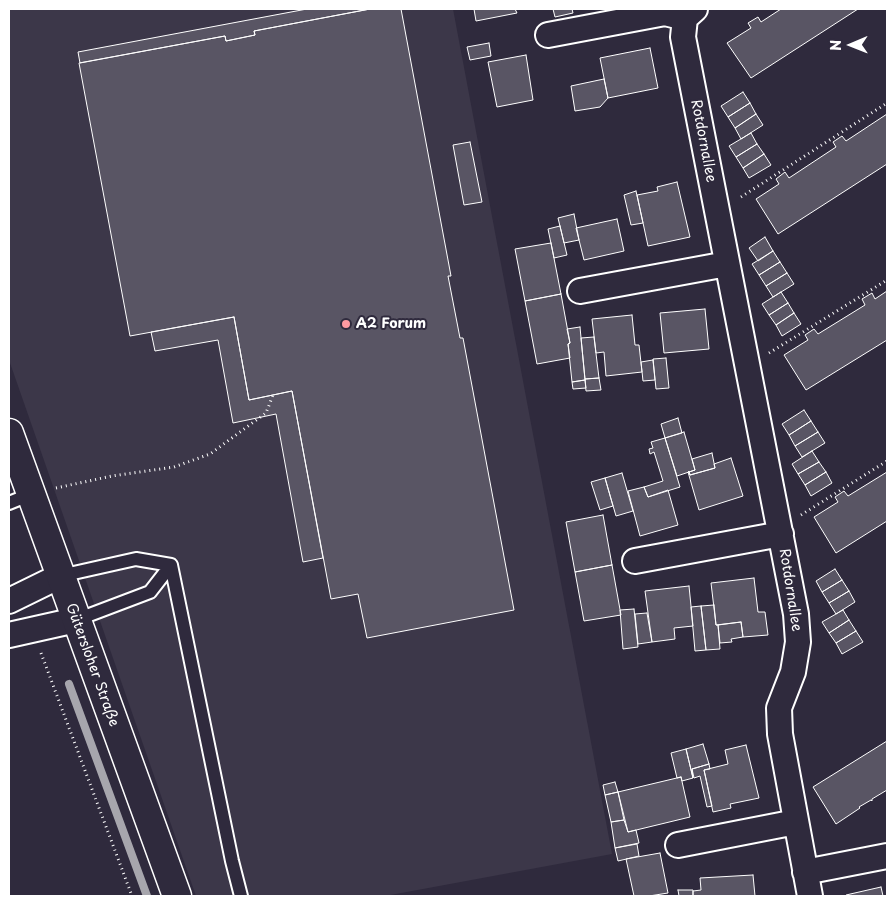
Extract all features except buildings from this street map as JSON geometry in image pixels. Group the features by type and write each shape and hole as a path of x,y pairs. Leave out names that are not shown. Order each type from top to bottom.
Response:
{"main road":[{"name":"Gütersloher Straße","path":"9,433 20,498 60,576 177,896"}],"street":[{"name":"Rotdornallee","path":"548,35 599,17 664,13 690,14 684,37 796,614 798,642 793,672 779,708 780,734 810,896"},
{"path":"580,291 727,264"},
{"name":"Rotdornallee","path":"635,561 780,531"},
{"path":"9,601 60,576"},
{"path":"9,635 76,620"},
{"path":"678,845 796,822"},
{"path":"805,872 887,856"}],"lane":[{"path":"60,576 136,560 171,565"},
{"path":"76,620 150,592 171,565"},
{"path":"171,565 232,861 241,896"}],"path":[{"path":"717,212 887,103"},
{"path":"747,366 887,280"},
{"path":"20,498 112,476 174,467 210,454 266,414 273,395"},
{"path":"780,531 887,461"},
{"path":"32,630 132,896"}],"shaded area":[{"path":"9,9 453,9 612,854 385,896 196,896 9,360"}],"waterway":[{"path":"69,684 147,896"}],"place":[{"name":"A2 Forum","path":"346,324"}]}
